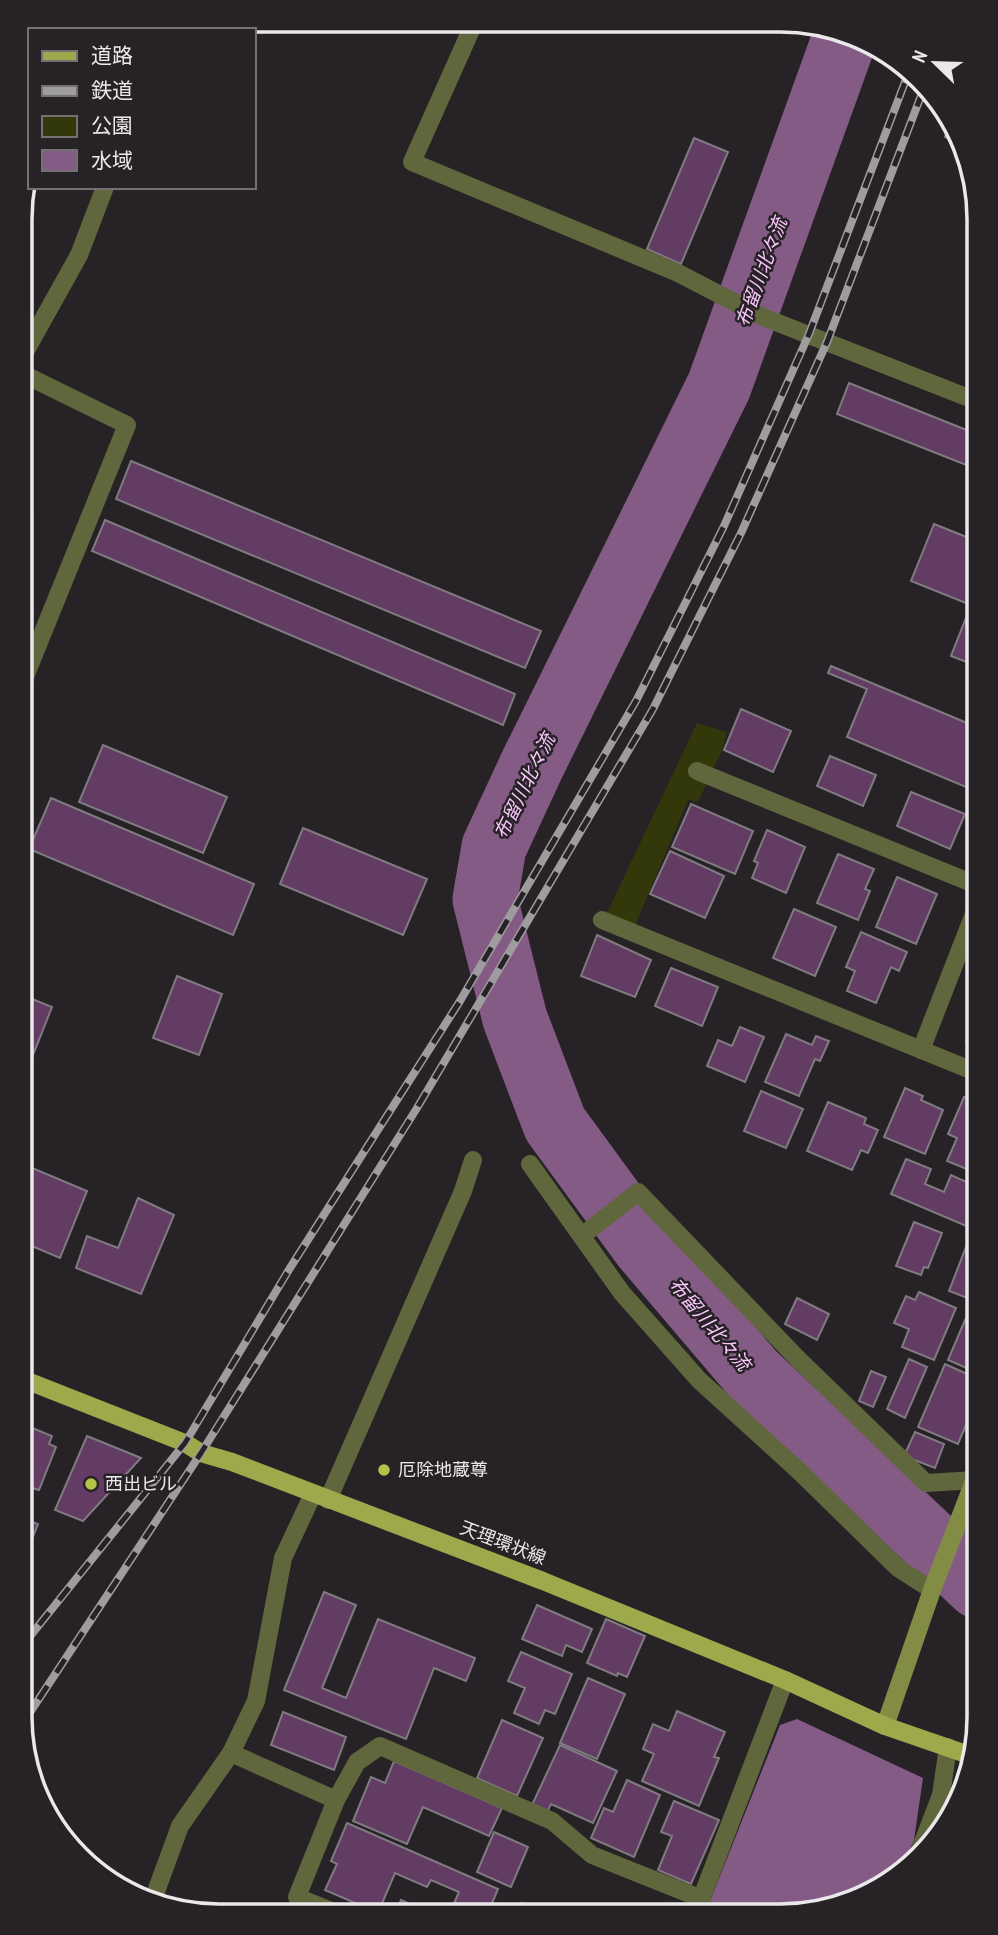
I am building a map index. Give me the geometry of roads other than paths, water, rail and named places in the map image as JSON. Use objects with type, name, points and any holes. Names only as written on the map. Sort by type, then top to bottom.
[{"type":"main road","name":"天理環状線","points":[[32,1383],[185,1443],[201,1453],[232,1462],[543,1581],[785,1680],[885,1726],[963,1753]]},
{"type":"street","points":[[470,32],[412,162],[678,273],[763,317],[967,397]]},
{"type":"street","points":[[32,339],[79,255],[104,189]]},
{"type":"street","points":[[32,378],[127,425],[32,659]]},
{"type":"street","points":[[698,771],[967,881]]},
{"type":"street","points":[[602,920],[966,1068]]},
{"type":"street","points":[[922,1050],[967,934]]},
{"type":"street","points":[[156,1892],[180,1826],[230,1753],[256,1701],[284,1558],[321,1497],[463,1191],[473,1160]]},
{"type":"street","points":[[530,1164],[622,1293],[699,1380],[799,1471],[898,1568],[932,1590]]},
{"type":"street","points":[[583,1235],[638,1192],[797,1358],[926,1483],[966,1477]]},
{"type":"street","points":[[885,1726],[932,1590],[966,1517]]},
{"type":"street","points":[[700,1904],[785,1680]]},
{"type":"street","points":[[314,1904],[297,1897],[336,1800],[357,1762],[380,1746],[552,1821],[592,1855],[693,1904]]},
{"type":"street","points":[[927,1831],[941,1795],[948,1747]]},
{"type":"street","points":[[230,1753],[336,1800]]},
{"type":"water","points":[[797,1719],[923,1778],[914,1840],[910,1851],[883,1872],[840,1894],[780,1904],[709,1904],[780,1725]]},
{"type":"waterway","name":"布留川北々流","points":[[843,42],[719,386],[494,847],[485,899],[515,1019],[555,1124],[645,1247],[753,1374],[966,1575]]},
{"type":"railway","points":[[32,1634],[185,1443],[290,1268],[460,1001],[636,701],[724,526],[809,334],[900,95]]},
{"type":"railway","points":[[32,1709],[201,1453],[417,1108],[653,709],[741,533],[827,342],[920,98]]},
{"type":"place","name":"厄除地蔵尊","points":[[384,1470]]},
{"type":"place","name":"西出ビル","points":[[91,1484]]}]
